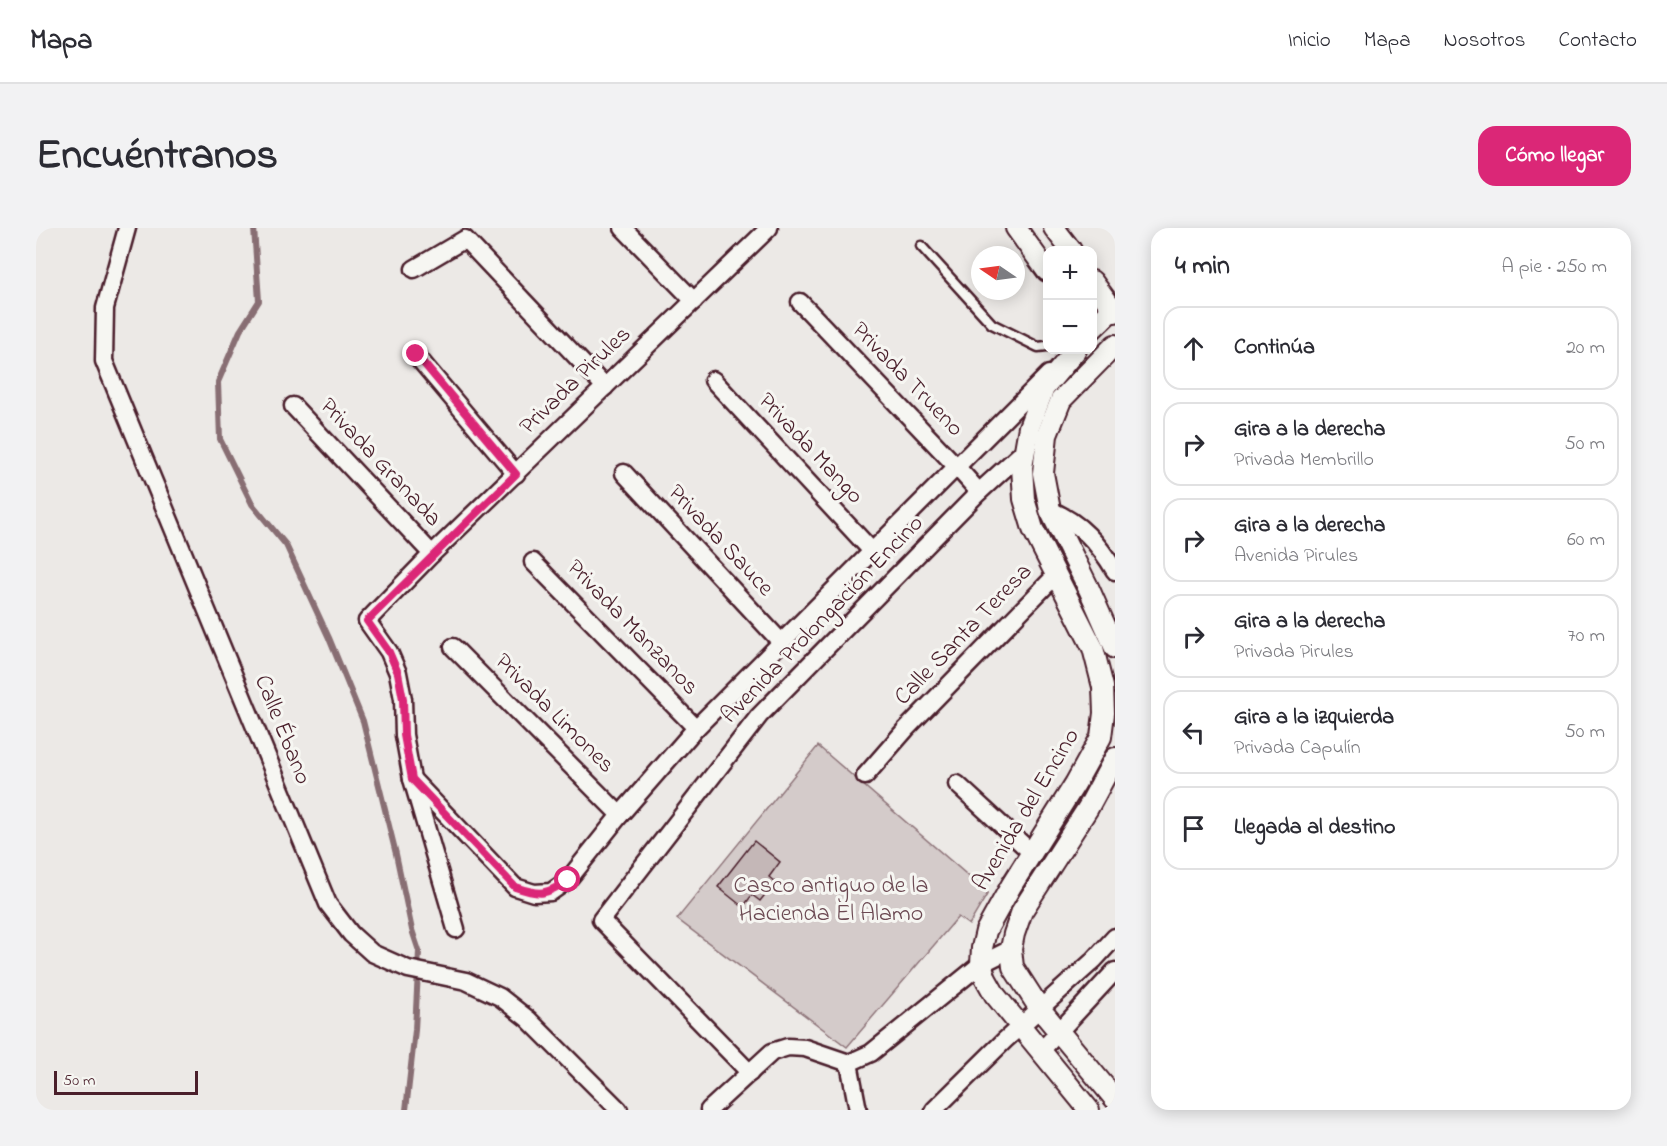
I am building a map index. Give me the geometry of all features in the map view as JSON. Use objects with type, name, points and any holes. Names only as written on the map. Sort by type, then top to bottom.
[{"type":"street","name":"Calle Ébano","points":[[127,228],[105,308],[104,361],[327,904],[351,934],[372,953],[408,969],[466,981],[500,998],[528,1019],[619,1110]]},
{"type":"street","points":[[623,228],[694,301]]},
{"type":"street","name":"Privada Pirules","points":[[412,779],[404,735],[403,699],[398,673],[389,652],[367,621],[432,554],[769,228]]},
{"type":"street","points":[[1016,228],[1043,265]]},
{"type":"street","points":[[1054,228],[1068,246]]},
{"type":"street","points":[[414,269],[465,239],[605,387]]},
{"type":"street","points":[[1097,287],[1114,309],[1097,326]]},
{"type":"street","name":"Privada Trueno","points":[[800,302],[979,492]]},
{"type":"street","points":[[1097,336],[1111,349],[1061,400],[1047,435],[1043,473],[1050,510],[1115,648]]},
{"type":"street","points":[[416,354],[516,474]]},
{"type":"street","points":[[412,779],[515,887],[534,893],[551,892],[568,880],[620,815],[696,728],[1070,354]]},
{"type":"street","name":"Avenida del Encino","points":[[1011,949],[1022,911],[1088,808],[1108,746],[1103,687],[1093,648],[1033,529],[1024,500],[1023,468],[1029,427],[1044,388],[1071,354]]},
{"type":"street","name":"Privada Mango","points":[[713,380],[872,550]]},
{"type":"street","name":"Privada Granada","points":[[292,406],[432,554]]},
{"type":"street","name":"Avenida Prolongación Encino","points":[[750,1073],[601,920],[759,716],[979,492],[1025,450]]},
{"type":"street","name":"Privada Sauce","points":[[624,473],[781,642]]},
{"type":"street","points":[[1050,510],[1081,527],[1115,571]]},
{"type":"street","name":"Privada Manzanos","points":[[533,562],[696,728]]},
{"type":"street","name":"Calle Santa Teresa","points":[[865,776],[906,729],[1056,575]]},
{"type":"street","name":"Privada Limones","points":[[453,647],[620,815]]},
{"type":"street","name":"Avenida del Encino","points":[[981,964],[986,931],[1011,886],[1094,753],[1108,746]]},
{"type":"street","points":[[412,779],[456,929]]},
{"type":"street","points":[[957,783],[1033,854]]},
{"type":"street","points":[[934,1110],[1094,960],[1115,937]]},
{"type":"street","points":[[709,1110],[772,1052],[788,1047],[805,1048],[849,1063],[871,1053],[981,964],[1011,949],[1013,966],[1040,1009],[1115,1100]]},
{"type":"street","points":[[981,964],[995,995],[1089,1110]]},
{"type":"street","points":[[1040,1052],[1115,971]]},
{"type":"street","points":[[849,1063],[858,1110]]},
{"type":"lane","points":[[921,246],[992,324],[1038,347],[1043,346]]},
{"type":"green space","name":"Casco antiguo de la Hacienda El Alamo","points":[[818,746],[988,893],[969,925],[958,917],[847,1047],[677,919]]},
{"type":"building","points":[[754,841],[780,862],[769,877],[775,882],[760,901],[752,895],[743,907],[718,887]]},
{"type":"waterway","points":[[254,228],[259,301],[240,331],[218,382],[220,439],[252,504],[286,545],[329,638],[363,721],[412,930],[419,951],[415,1030],[406,1110]]},
{"type":"route","points":[[416,354],[516,474],[432,554],[367,621],[389,652],[398,673],[403,699],[404,735],[412,779],[515,887],[534,893],[551,892],[568,880]]}]
